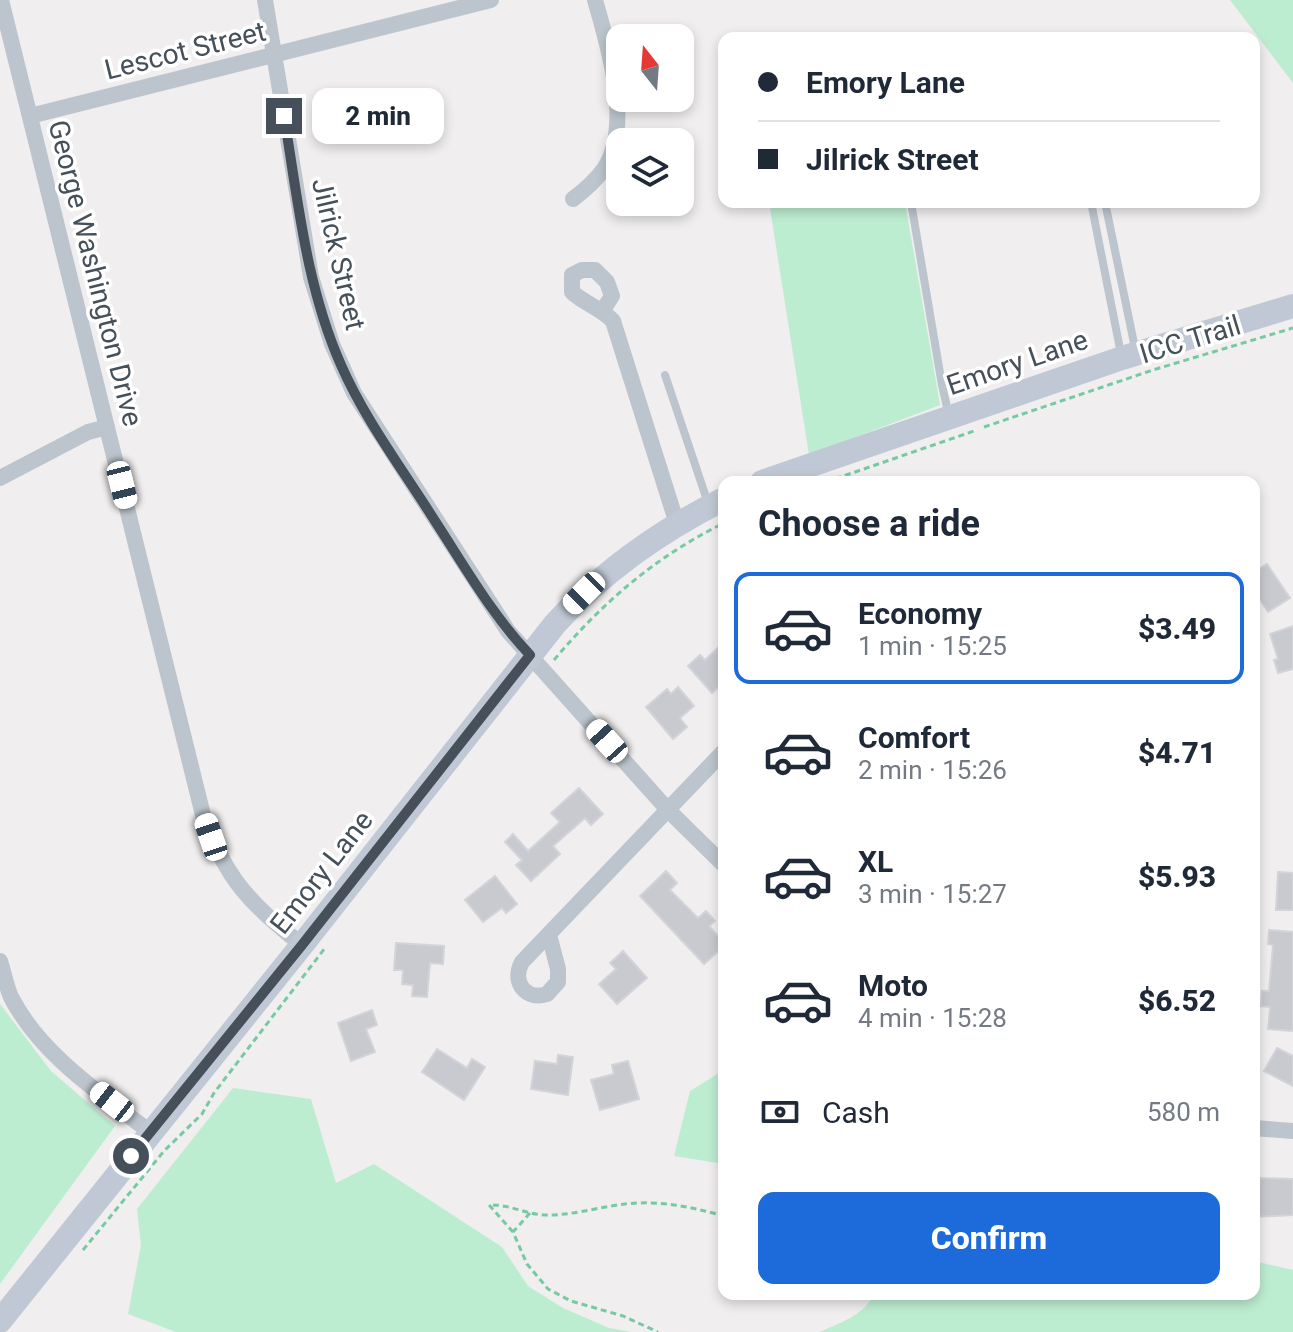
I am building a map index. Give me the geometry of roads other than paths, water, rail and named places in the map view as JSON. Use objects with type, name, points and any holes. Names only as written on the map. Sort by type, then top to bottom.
[{"type":"street","name":"George Washington Drive","points":[[1,0],[211,837],[236,885],[263,913],[302,945]]},
{"type":"street","name":"Jilrick Street","points":[[265,0],[311,277],[340,364],[361,406],[496,614],[540,659],[668,810],[718,859]]},
{"type":"street","name":"Lescot Street","points":[[30,116],[491,0]]},
{"type":"street","points":[[573,199],[590,186],[606,166],[618,110],[612,62],[595,0]]},
{"type":"street","name":"Emory Lane","points":[[779,476],[1129,356],[1293,306]]},
{"type":"street","points":[[603,310],[613,321],[677,524]]},
{"type":"street","points":[[0,478],[88,432],[107,427]]},
{"type":"street","name":"Emory Lane","points":[[2,1318],[302,945],[540,659],[584,593],[637,550],[677,524],[718,510]]},
{"type":"street","points":[[549,935],[718,757]]},
{"type":"street","points":[[0,961],[11,997],[45,1045],[74,1073],[150,1132]]},
{"type":"street","points":[[1260,1128],[1293,1131]]},
{"type":"lane","points":[[912,208],[950,416]]},
{"type":"lane","points":[[1092,208],[1129,356]]},
{"type":"lane","points":[[1106,208],[1129,356]]},
{"type":"lane","points":[[665,375],[718,508]]}]
